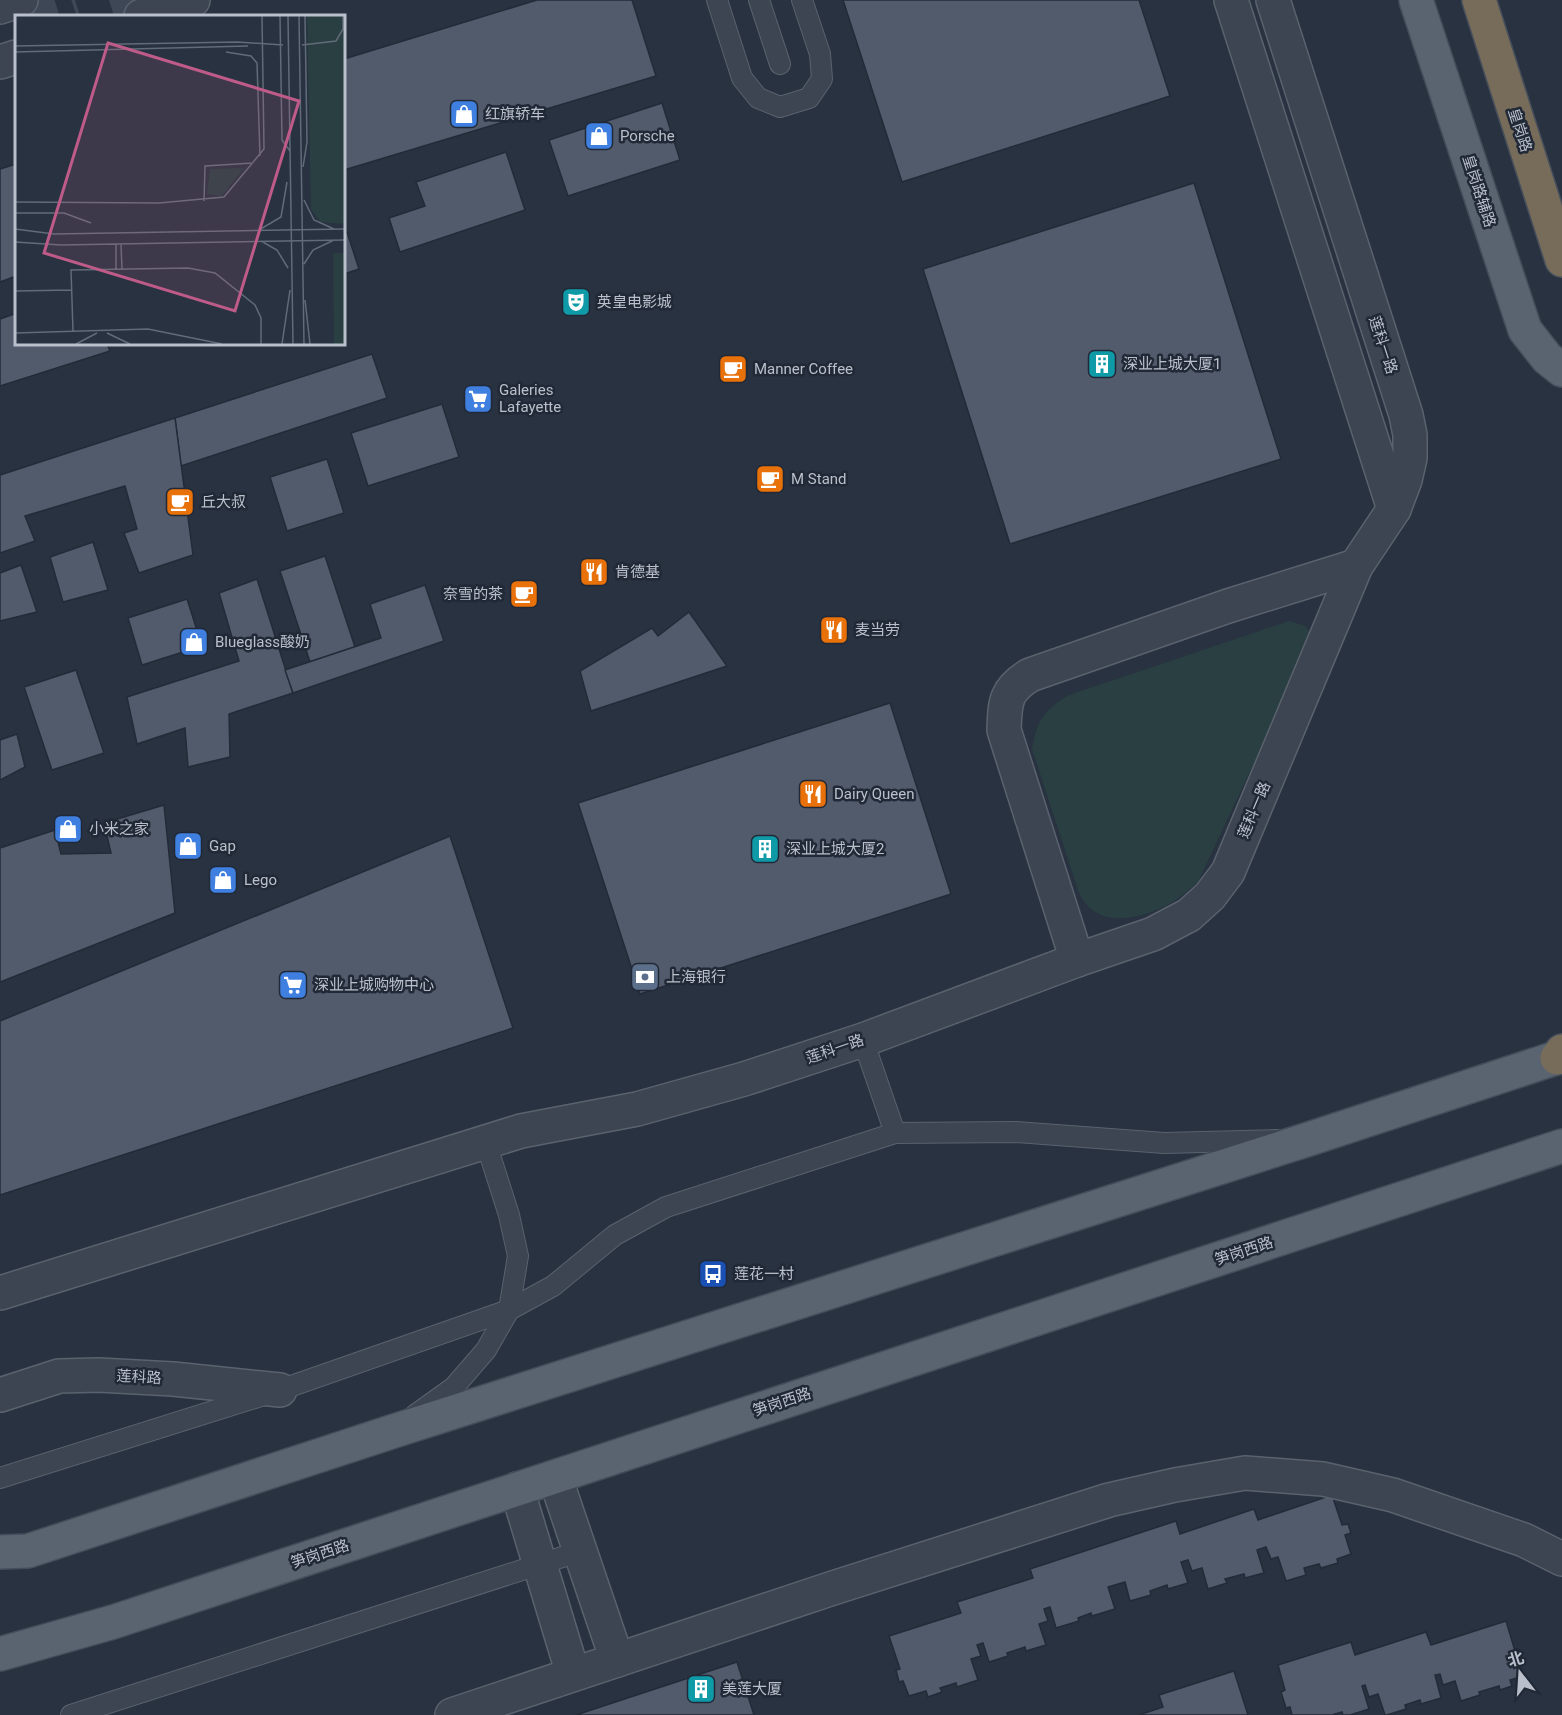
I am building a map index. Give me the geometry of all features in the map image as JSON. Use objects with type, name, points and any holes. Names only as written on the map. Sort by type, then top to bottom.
[{"type":"highway","name":"皇岗路","points":[[1479,0],[1562,260]]},
{"type":"main road","name":"皇岗路辅路","points":[[1416,0],[1525,330],[1547,358],[1562,370]]},
{"type":"main road","points":[[0,1552],[28,1551],[394,1431],[1309,1139],[1560,1055]]},
{"type":"main road","name":"笋岗西路","points":[[0,1654],[113,1622],[1562,1146]]},
{"type":"main road","points":[[0,1665],[113,1622]]},
{"type":"street","points":[[0,7],[21,0]]},
{"type":"street","points":[[144,15],[193,0]]},
{"type":"street","name":"莲科一路","points":[[0,1293],[521,1131],[638,1109],[744,1079],[863,1040],[1153,934],[1189,915],[1219,886],[1228,872],[1356,566],[1394,509],[1405,480],[1410,458],[1410,435],[1406,415],[1273,0]]},
{"type":"street","points":[[1234,8],[1394,509]]},
{"type":"street","points":[[0,62],[15,57]]},
{"type":"street","points":[[1077,960],[1004,730],[1008,695],[1017,683],[1030,675],[1228,606],[1356,566]]},
{"type":"street","name":"莲科路","points":[[0,1395],[59,1376],[99,1375],[173,1379],[280,1390]]},
{"type":"street","points":[[452,1715],[833,1588],[1109,1500],[1245,1473],[1323,1479],[1394,1495],[1524,1540],[1562,1559]]},
{"type":"street","points":[[555,1477],[616,1660]]},
{"type":"street","points":[[517,1489],[573,1674]]},
{"type":"lane","points":[[717,0],[742,78],[758,98],[780,107],[808,98],[822,79],[820,54],[802,0]]},
{"type":"lane","points":[[759,0],[780,64]]},
{"type":"lane","points":[[863,1040],[895,1133]]},
{"type":"lane","points":[[0,1478],[280,1390],[508,1310],[553,1286],[615,1235],[666,1207],[895,1133],[1016,1132],[1164,1143],[1309,1139]]},
{"type":"lane","points":[[394,1431],[454,1387],[486,1350],[508,1310],[518,1256],[509,1215],[486,1143]]},
{"type":"lane","points":[[71,1715],[581,1551]]},
{"type":"green space","points":[[1289,621],[1305,626],[1310,632],[1309,646],[1198,882],[1171,903],[1147,914],[1121,918],[1097,913],[1087,905],[1079,893],[1032,749],[1039,723],[1053,706],[1069,695]]},
{"type":"building","points":[[537,0],[632,0],[656,76],[345,170],[345,59]]},
{"type":"building","points":[[843,0],[1139,0],[1170,96],[902,182]]},
{"type":"building","points":[[662,103],[680,160],[568,196],[549,140]]},
{"type":"building","points":[[506,152],[525,210],[400,252],[389,218],[425,206],[416,182]]},
{"type":"building","points":[[15,164],[15,276],[0,282],[0,169]]},
{"type":"building","name":"深业上城大厦1","points":[[1194,183],[1281,459],[1010,544],[923,269]]},
{"type":"building","points":[[347,232],[359,269],[345,274],[345,233]]},
{"type":"building","points":[[14,314],[15,345],[107,345],[110,351],[0,386],[0,319]]},
{"type":"building","points":[[372,354],[387,398],[181,466],[175,418]]},
{"type":"building","points":[[442,404],[459,457],[368,486],[351,433]]},
{"type":"building","points":[[175,418],[193,555],[139,573],[124,533],[137,529],[125,486],[25,516],[35,541],[0,553],[0,475]]},
{"type":"building","points":[[327,459],[344,513],[287,531],[270,477]]},
{"type":"building","points":[[93,542],[108,590],[63,602],[50,557]]},
{"type":"building","points":[[325,556],[355,647],[310,662],[280,571]]},
{"type":"building","points":[[21,565],[37,612],[0,621],[0,573]]},
{"type":"building","points":[[257,579],[293,693],[229,714],[230,757],[188,767],[185,728],[137,744],[127,697],[239,661],[219,593]]},
{"type":"building","points":[[425,585],[444,641],[293,693],[285,670],[381,638],[370,604]]},
{"type":"building","points":[[187,599],[202,646],[142,665],[128,618]]},
{"type":"building","points":[[689,612],[727,666],[591,711],[580,671],[652,628],[658,636]]},
{"type":"building","points":[[76,670],[104,753],[52,770],[24,687]]},
{"type":"building","name":"深业上城大厦2","points":[[890,703],[951,894],[640,994],[578,803]]},
{"type":"building","points":[[17,734],[25,767],[0,780],[0,740]]},
{"type":"building","points":[[164,805],[175,913],[0,982],[0,848],[55,830],[61,854],[111,853],[104,823]]},
{"type":"building","name":"深业上城购物中心","points":[[450,836],[513,1028],[0,1195],[0,1021]]},
{"type":"building","points":[[1332,1495],[1342,1525],[1348,1524],[1351,1533],[1345,1535],[1351,1554],[1337,1559],[1338,1563],[1321,1568],[1319,1564],[1304,1568],[1306,1575],[1286,1581],[1278,1557],[1271,1559],[1266,1547],[1257,1550],[1264,1573],[1245,1578],[1244,1574],[1225,1579],[1227,1583],[1208,1589],[1202,1568],[1192,1571],[1188,1560],[1181,1562],[1188,1583],[1168,1589],[1167,1585],[1150,1591],[1151,1595],[1130,1601],[1125,1582],[1108,1587],[1115,1609],[1092,1616],[1091,1613],[1078,1618],[1079,1621],[1056,1628],[1050,1607],[1044,1609],[1048,1621],[1039,1624],[1046,1645],[1026,1651],[1025,1647],[989,1662],[983,1643],[977,1645],[981,1656],[971,1659],[978,1680],[957,1687],[956,1683],[940,1688],[942,1692],[928,1697],[926,1691],[909,1696],[903,1681],[899,1682],[896,1670],[900,1669],[889,1636],[961,1613],[957,1602],[1033,1578],[1030,1569],[1176,1521],[1180,1534],[1254,1509],[1258,1520]]},
{"type":"building","points":[[1506,1621],[1515,1651],[1519,1650],[1521,1655],[1517,1656],[1524,1676],[1510,1680],[1512,1686],[1500,1690],[1499,1686],[1461,1701],[1455,1681],[1443,1685],[1440,1674],[1435,1675],[1441,1698],[1421,1704],[1420,1700],[1405,1705],[1406,1709],[1387,1715],[1385,1715],[1378,1694],[1369,1697],[1365,1685],[1362,1686],[1369,1709],[1350,1715],[1343,1715],[1342,1712],[1332,1715],[1292,1715],[1290,1707],[1286,1708],[1281,1692],[1285,1690],[1278,1665],[1351,1642],[1355,1655],[1426,1632],[1431,1645]]},
{"type":"building","name":"美莲大厦","points":[[737,1662],[754,1715],[576,1715]]},
{"type":"building","points":[[1234,1671],[1248,1715],[1139,1715],[1163,1707],[1159,1695]]},
{"type":"tunnel","points":[[28,15],[75,0]]},
{"type":"tunnel","points":[[117,15],[165,0]]},
{"type":"place","name":"红旗轿车","points":[[464,114]]},
{"type":"place","name":"Porsche","points":[[599,136]]},
{"type":"place","name":"英皇电影城","points":[[576,302]]},
{"type":"place","name":"深业上城大厦1","points":[[1102,364]]},
{"type":"place","name":"Manner Coffee","points":[[733,369]]},
{"type":"place","name":"Galeries Lafayette","points":[[478,399]]},
{"type":"place","name":"M Stand","points":[[770,479]]},
{"type":"place","name":"丘大叔","points":[[180,502]]},
{"type":"place","name":"肯德基","points":[[594,572]]},
{"type":"place","name":"奈雪的茶","points":[[524,594]]},
{"type":"place","name":"麦当劳","points":[[834,630]]},
{"type":"place","name":"Blueglass酸奶","points":[[194,642]]},
{"type":"place","name":"Dairy Queen","points":[[813,794]]},
{"type":"place","name":"小米之家","points":[[68,829]]},
{"type":"place","name":"Gap","points":[[188,846]]},
{"type":"place","name":"深业上城大厦2","points":[[765,849]]},
{"type":"place","name":"Lego","points":[[223,880]]},
{"type":"place","name":"上海银行","points":[[645,977]]},
{"type":"place","name":"深业上城购物中心","points":[[293,985]]},
{"type":"place","name":"莲花一村","points":[[713,1274]]},
{"type":"place","name":"美莲大厦","points":[[701,1689]]}]
